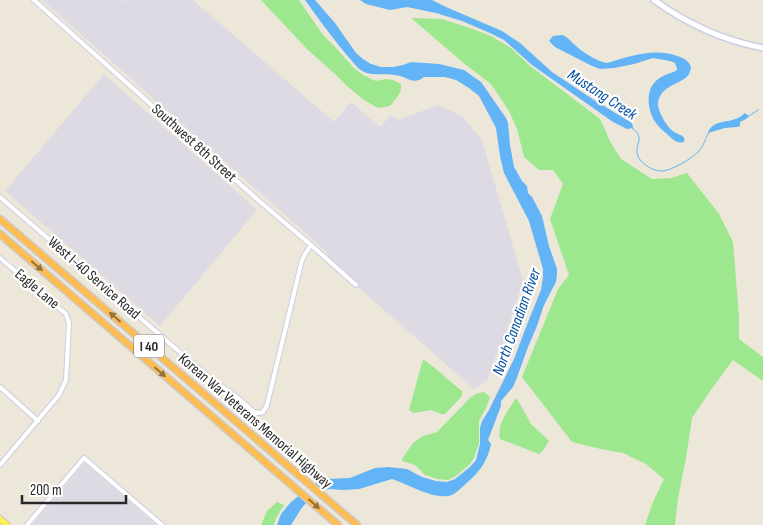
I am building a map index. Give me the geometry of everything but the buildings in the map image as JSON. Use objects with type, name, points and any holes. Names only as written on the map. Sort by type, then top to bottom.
[{"type":"highway","name":"Korean War Veterans Memorial Highway","points":[[0,219],[357,525]]},
{"type":"highway","name":"Korean War Veterans Memorial Highway","points":[[0,234],[338,525]]},
{"type":"main road","points":[[654,0],[699,28],[725,39],[763,48]]},
{"type":"main road","points":[[0,519],[7,525]]},
{"type":"street","name":"Southwest 8th Street","points":[[34,0],[356,285]]},
{"type":"street","name":"West I-40 Service Road","points":[[0,197],[211,379],[254,412],[258,413],[263,412],[267,405],[300,266],[311,245]]},
{"type":"street","name":"Eagle Lane","points":[[0,258],[66,314],[69,323],[66,380],[59,395],[38,421]]},
{"type":"street","points":[[0,387],[38,421],[0,465]]},
{"type":"street","points":[[27,525],[84,458],[162,525]]},
{"type":"shaded area","points":[[42,0],[123,0],[126,2],[127,0],[193,0],[334,122],[351,102],[380,127],[391,115],[398,120],[438,105],[462,116],[482,140],[523,281],[502,345],[494,360],[488,379],[474,389],[326,259],[329,254]]},
{"type":"shaded area","points":[[104,74],[257,210],[160,326],[5,191]]},
{"type":"shaded area","points":[[85,464],[87,465],[156,525],[32,525]]},
{"type":"green space","points":[[261,0],[299,0],[323,35],[354,68],[376,81],[386,79],[401,84],[401,91],[398,96],[390,106],[378,108],[364,100],[307,49]]},
{"type":"green space","points":[[411,18],[442,19],[491,36],[511,48],[529,65],[600,119],[621,159],[652,179],[671,178],[687,173],[719,214],[733,242],[739,339],[763,357],[763,381],[733,360],[692,418],[675,525],[645,525],[664,479],[646,464],[623,453],[572,442],[522,377],[558,289],[569,275],[550,219],[563,184],[553,170],[539,170],[524,157],[517,129],[509,111],[491,84]]},
{"type":"green space","points":[[423,359],[462,391],[462,396],[445,414],[431,410],[414,413],[409,410]]},
{"type":"green space","points":[[484,392],[490,397],[479,421],[479,443],[474,458],[456,476],[448,480],[437,479],[425,475],[415,465],[402,461],[413,443],[423,436],[437,432],[470,398]]},
{"type":"green space","points":[[516,398],[531,424],[549,441],[539,454],[500,439],[499,433],[502,422]]},
{"type":"green space","points":[[277,502],[284,505],[274,525],[261,525],[267,511]]},
{"type":"water","points":[[305,0],[315,0],[335,23],[356,53],[371,64],[381,67],[393,67],[411,62],[439,64],[464,70],[481,82],[508,123],[514,167],[527,186],[528,193],[542,216],[557,275],[556,282],[544,305],[513,387],[501,401],[501,406],[488,440],[491,444],[486,459],[478,472],[461,488],[452,495],[438,496],[392,479],[359,489],[320,491],[311,497],[291,525],[277,525],[281,514],[290,503],[307,489],[325,479],[350,478],[375,468],[388,467],[407,469],[422,477],[447,482],[455,479],[470,467],[476,460],[480,444],[482,421],[514,359],[541,290],[543,277],[543,269],[529,221],[504,173],[496,128],[479,96],[456,80],[445,77],[424,77],[413,81],[395,75],[364,72],[345,53]]},
{"type":"water","points":[[360,0],[432,0],[502,31],[520,43],[552,72],[632,123],[633,128],[627,129],[613,122],[532,65],[504,40],[490,33],[462,21],[436,13],[407,7],[390,10],[366,4]]},
{"type":"water","points":[[562,35],[586,54],[607,63],[634,55],[653,53],[671,54],[687,61],[691,67],[690,73],[681,81],[665,90],[658,102],[659,110],[666,123],[671,130],[683,137],[684,142],[675,141],[658,126],[651,113],[649,102],[652,86],[659,78],[676,71],[675,63],[653,58],[634,64],[600,69],[555,47],[549,41],[553,36]]},
{"type":"water","points":[[745,113],[749,116],[740,122],[740,126],[708,133],[716,124],[738,118]]},
{"type":"pier","points":[[313,482],[325,492],[316,496],[308,504],[297,494]]},
{"type":"waterway","name":"Mustang Creek","points":[[749,116],[758,110]]},
{"type":"waterway","name":"Mustang Creek","points":[[632,128],[639,135],[638,156],[648,167],[659,171],[667,170],[695,155],[702,147],[709,132]]},
{"type":"water label","name":"North Canadian River","points":[[517,322]]}]
